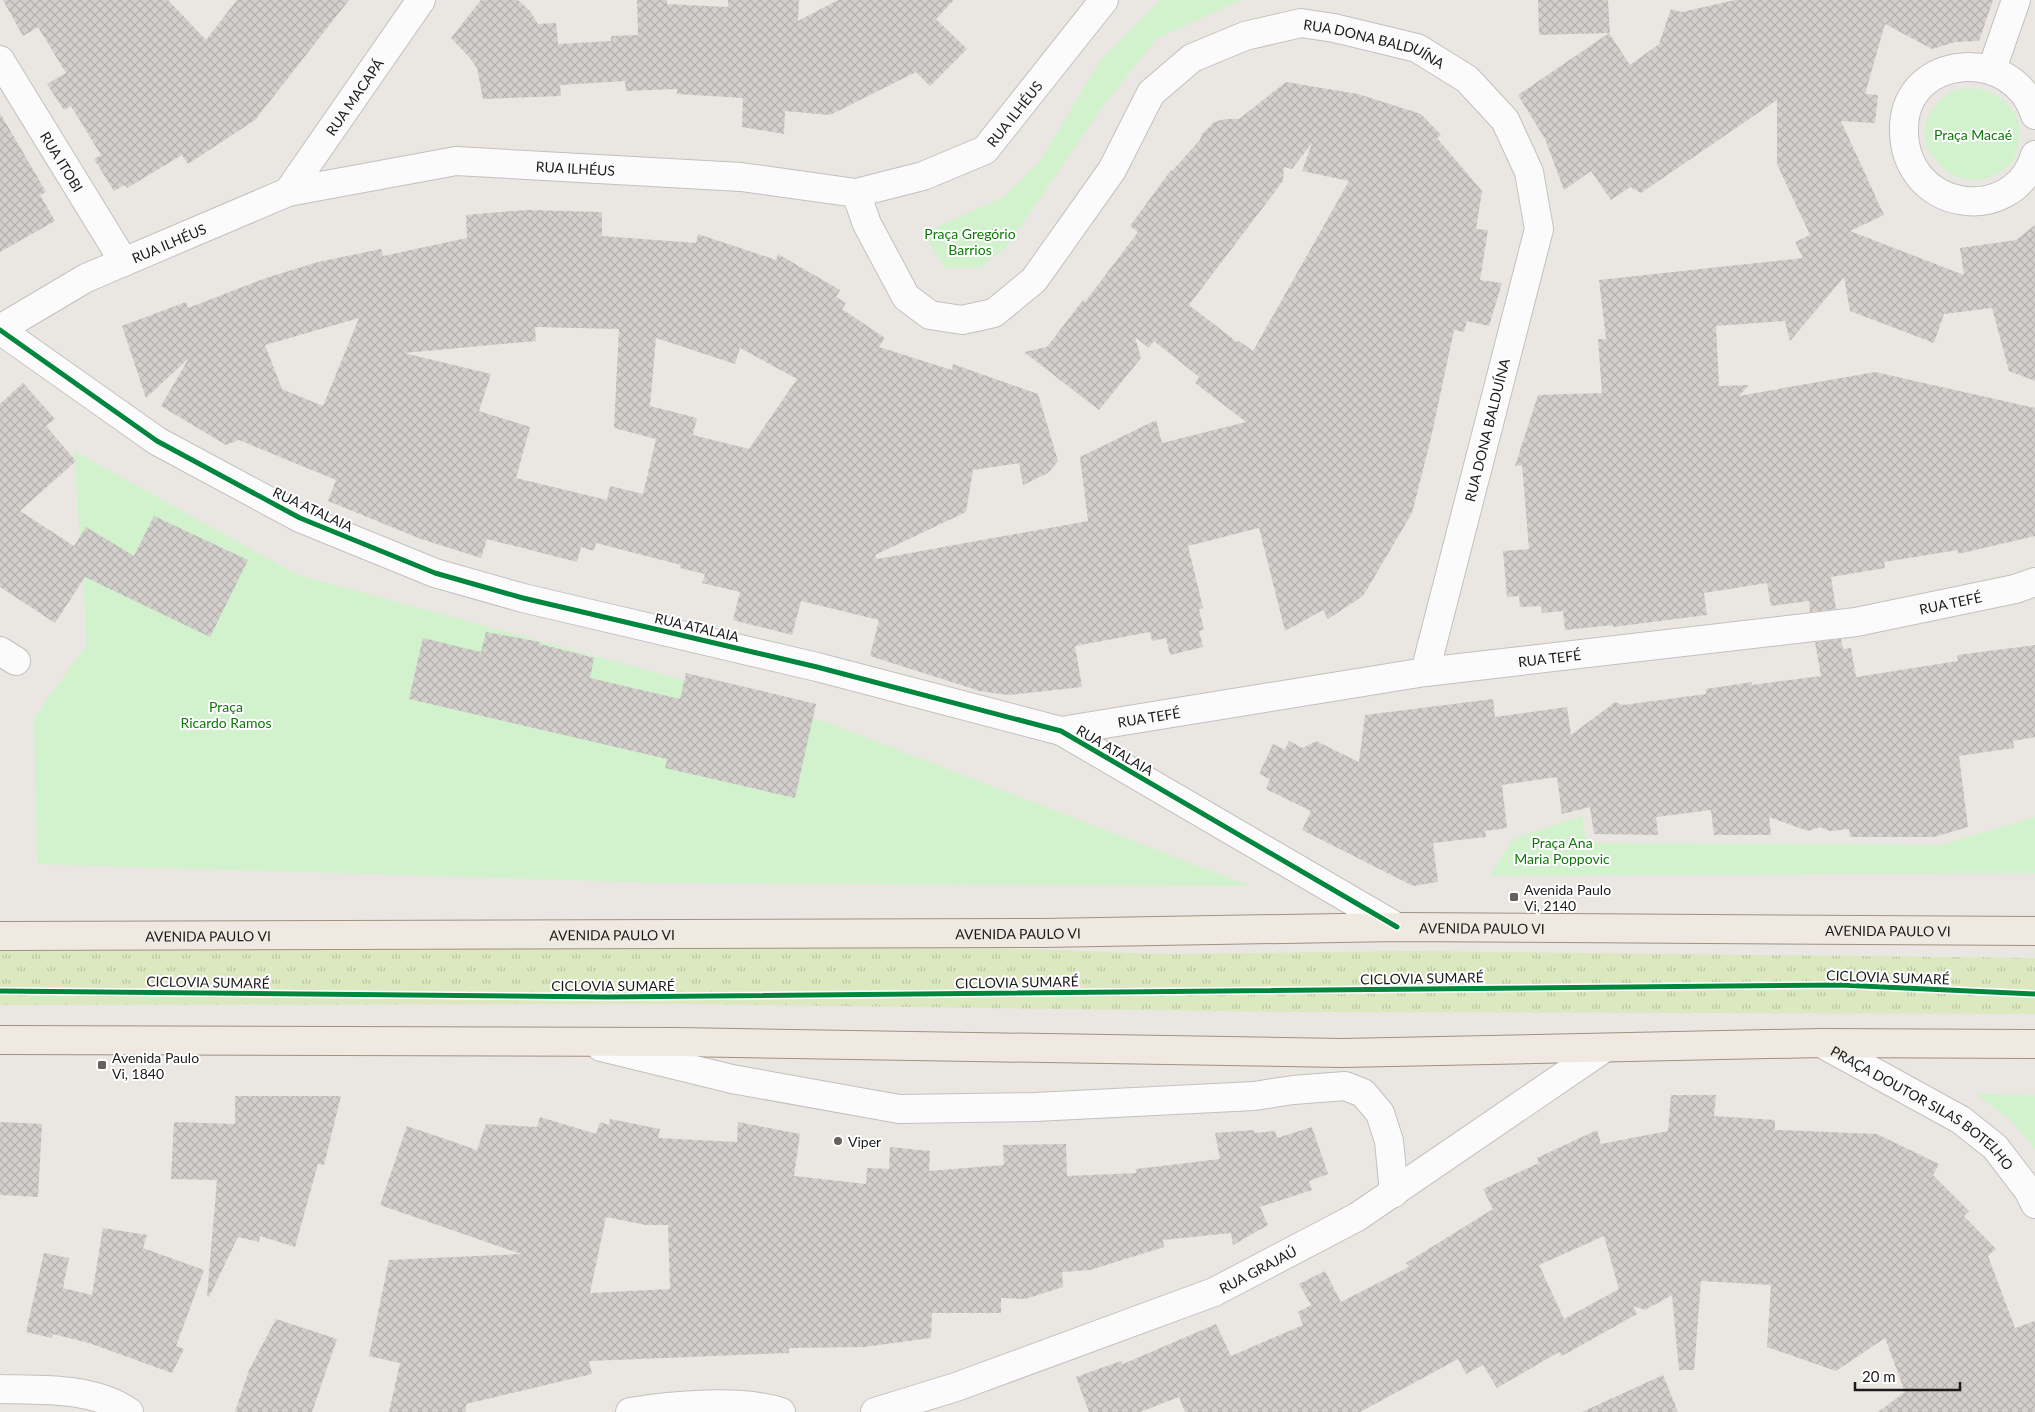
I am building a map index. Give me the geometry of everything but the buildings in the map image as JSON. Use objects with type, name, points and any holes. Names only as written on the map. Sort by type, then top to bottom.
[{"type":"main road","name":"AVENIDA PAULO VI","points":[[0,936],[1042,933],[1397,927],[2035,932]]},
{"type":"main road","points":[[0,1040],[576,1041],[1342,1053],[1821,1044],[2035,1044]]},
{"type":"street","name":"RUA MACAPÁ","points":[[288,192],[422,0]]},
{"type":"street","name":"RUA ILHÉUS","points":[[0,330],[86,278],[288,192],[456,161],[742,177],[856,193],[923,176],[985,150],[1104,0]]},
{"type":"street","points":[[1992,69],[2016,0]]},
{"type":"street","name":"RUA DONA BALDUÍNA","points":[[856,193],[867,224],[906,298],[930,315],[962,320],[994,313],[1034,280],[1112,170],[1151,93],[1192,58],[1245,36],[1301,23],[1334,28],[1417,48],[1467,79],[1505,120],[1529,172],[1539,229],[1425,672]]},
{"type":"street","name":"RUA ITOBI","points":[[0,60],[124,262]]},
{"type":"street","points":[[2035,115],[2023,90],[2011,78],[1992,69],[1972,66],[1942,72],[1926,81],[1915,93],[1907,110],[1904,126],[1910,163],[1920,179],[1932,190],[1948,197],[1964,200],[1982,200],[1997,197],[2019,182],[2028,171],[2035,155]]},
{"type":"street","name":"RUA ATALAIA","points":[[0,330],[157,441],[300,518],[434,572],[523,598],[817,667],[1061,731],[1397,927]]},
{"type":"street","name":"RUA TEFÉ","points":[[1061,731],[1425,672],[1856,622],[2015,589],[2035,582]]},
{"type":"street","points":[[576,1041],[732,1079],[899,1109],[1035,1107],[1254,1096],[1293,1090],[1345,1086],[1363,1093],[1380,1113],[1389,1141],[1394,1194]]},
{"type":"street","name":"PRAÇA DOUTOR SILAS BOTELHO","points":[[1821,1044],[1961,1120],[1995,1147],[2028,1190],[2035,1204]]},
{"type":"street","name":"RUA GRAJAÚ","points":[[875,1412],[956,1387],[1214,1292],[1357,1217],[1394,1194],[1603,1049]]},
{"type":"street","points":[[0,1389],[50,1390],[88,1395],[119,1405],[129,1412]]},
{"type":"street","points":[[630,1412],[651,1408],[721,1404],[781,1412]]},
{"type":"green space","name":"Praça Gregório Barrios","points":[[1160,0],[1241,0],[1156,39],[1106,102],[1006,247],[980,268],[945,268],[923,233],[1004,197],[1040,161],[1099,62]]},
{"type":"green space","name":"Praça Macaé","points":[[1976,88],[1996,96],[2011,109],[2019,126],[2020,137],[2014,159],[2008,166],[1990,178],[1969,180],[1959,177],[1941,166],[1928,148],[1925,140],[1925,131],[1926,122],[1930,114],[1941,99],[1957,90]]},
{"type":"green space","name":"Praça Ricardo Ramos","points":[[74,451],[298,575],[683,680],[826,722],[1250,886],[664,883],[37,864],[34,718],[87,644]]},
{"type":"green space","name":"Praça Ana Maria Poppovic","points":[[1582,816],[1587,843],[1941,845],[2035,817],[2035,873],[1490,876],[1513,839]]},
{"type":"green space","points":[[907,945],[1161,954],[1411,951],[2035,958],[2035,1014],[1295,1012],[679,1004],[0,1005],[0,951]]},
{"type":"green space","points":[[1976,1094],[2035,1095],[2035,1149],[2012,1121]]},
{"type":"cycle path","points":[[0,330],[157,441],[300,518],[435,573],[523,598],[817,667],[1061,731],[1397,927]]},
{"type":"cycle path","name":"CICLOVIA SUMARÉ","points":[[0,991],[607,997],[1840,985],[2035,994]]},
{"type":"place","name":"Avenida Paulo Vi, 2140","points":[[1514,897]]},
{"type":"place","name":"Avenida Paulo Vi, 1840","points":[[102,1065]]},
{"type":"place","name":"Viper","points":[[838,1141]]}]
